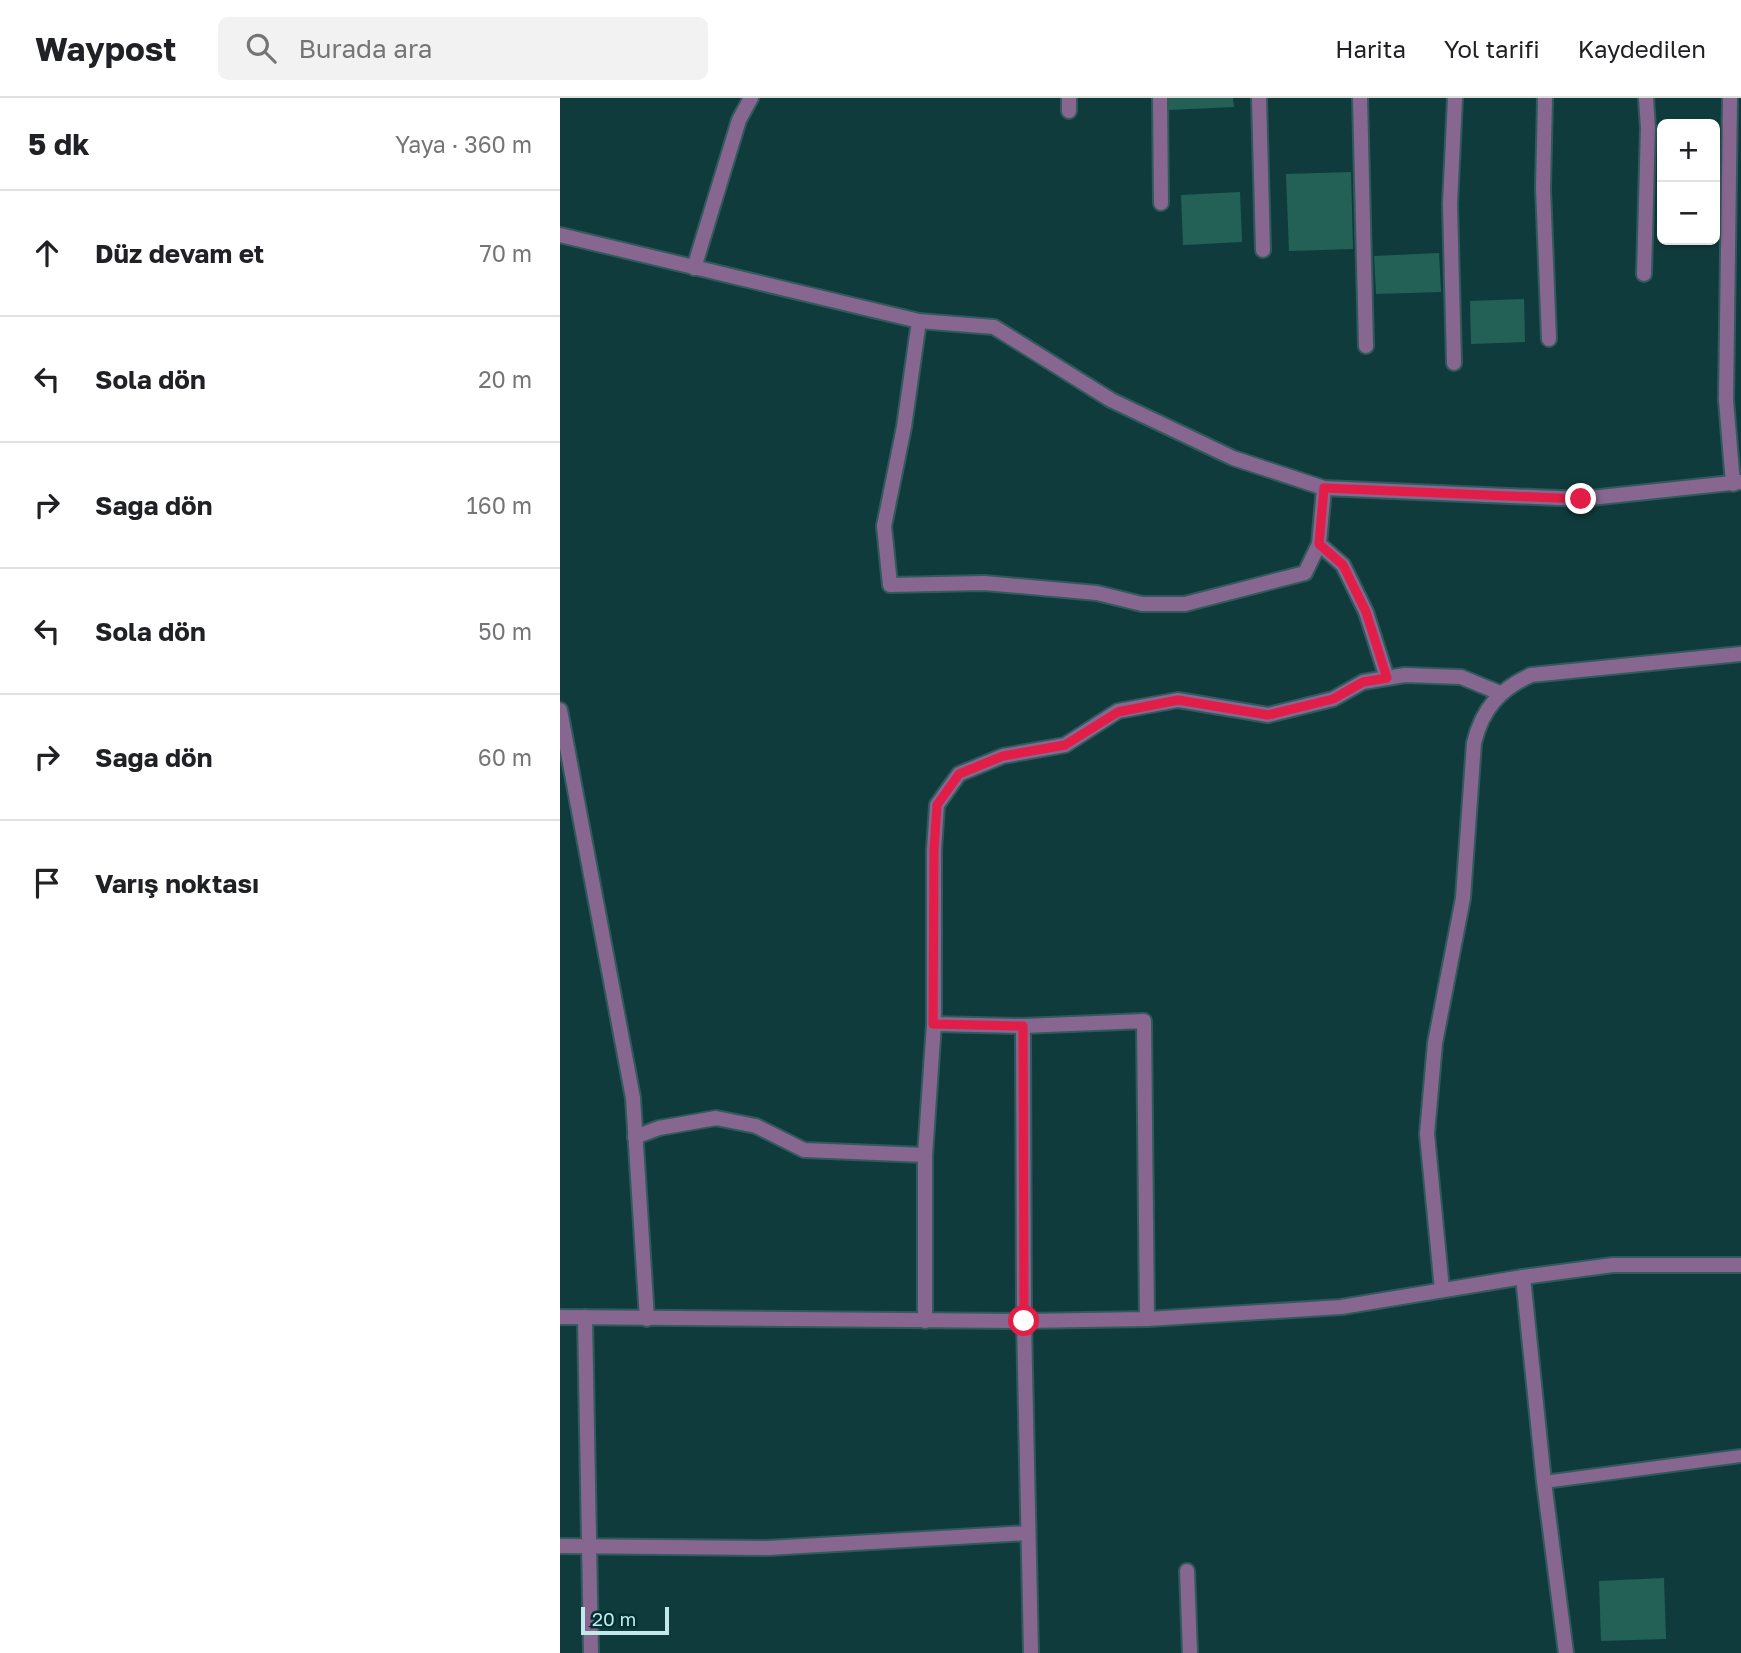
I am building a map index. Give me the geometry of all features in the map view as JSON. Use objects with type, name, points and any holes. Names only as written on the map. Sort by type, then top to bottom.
[{"type":"street","points":[[694,268],[739,120],[751,98]]},
{"type":"street","points":[[1160,98],[1161,203]]},
{"type":"street","points":[[1259,98],[1263,250]]},
{"type":"street","points":[[1360,98],[1366,346]]},
{"type":"street","points":[[1454,363],[1450,204],[1455,98]]},
{"type":"street","points":[[1545,98],[1544,188],[1549,339]]},
{"type":"street","points":[[1644,274],[1648,128],[1646,98]]},
{"type":"street","points":[[560,234],[919,321],[994,327],[1111,400],[1233,458],[1324,488],[1581,499],[1737,483],[1726,400],[1730,98]]},
{"type":"street","points":[[919,321],[904,426],[884,526],[890,585],[984,583],[1097,593],[1142,604],[1185,604],[1305,573],[1319,544],[1324,488]]},
{"type":"street","points":[[1319,544],[1343,565],[1366,612],[1387,678]]},
{"type":"street","points":[[1442,1290],[1427,1135],[1430,1088],[1437,1031],[1455,950],[1463,898],[1474,743],[1479,725],[1500,693],[1531,675],[1741,654]]},
{"type":"street","points":[[925,1321],[925,1155],[933,1024],[934,850],[937,805],[959,774],[1003,756],[1065,745],[1118,712],[1178,700],[1268,715],[1333,699],[1363,682],[1405,675],[1461,677],[1500,693]]},
{"type":"street","points":[[560,710],[633,1098],[647,1319]]},
{"type":"street","points":[[933,1024],[1023,1026],[1144,1021],[1147,1319]]},
{"type":"street","points":[[1023,1026],[1024,1321],[1031,1653]]},
{"type":"street","points":[[635,1137],[659,1128],[716,1118],[755,1126],[804,1150],[925,1155]]},
{"type":"street","points":[[560,1317],[925,1321],[1147,1319],[1341,1307],[1522,1277],[1614,1265],[1741,1265]]},
{"type":"street","points":[[1522,1277],[1566,1653]]},
{"type":"street","points":[[585,1317],[591,1653]]},
{"type":"street","points":[[560,1546],[768,1548],[1028,1533]]},
{"type":"street","points":[[1187,1571],[1190,1653]]},
{"type":"lane","points":[[1544,1482],[1741,1456]]},
{"type":"building","points":[[1168,98],[1233,98],[1234,107],[1168,110]]},
{"type":"building","points":[[1351,172],[1353,249],[1289,251],[1286,174]]},
{"type":"building","points":[[1240,192],[1242,242],[1183,245],[1181,195]]},
{"type":"building","points":[[1439,253],[1441,292],[1376,294],[1374,256]]},
{"type":"building","points":[[1524,299],[1525,342],[1471,344],[1470,301]]},
{"type":"building","points":[[1664,1578],[1666,1639],[1601,1641],[1599,1581]]},
{"type":"route","points":[[1024,1321],[1023,1026],[933,1024],[934,850],[937,805],[959,774],[1003,756],[1065,745],[1118,712],[1178,700],[1268,715],[1333,699],[1363,682],[1387,678],[1366,612],[1343,565],[1319,544],[1324,488],[1581,499]]}]
